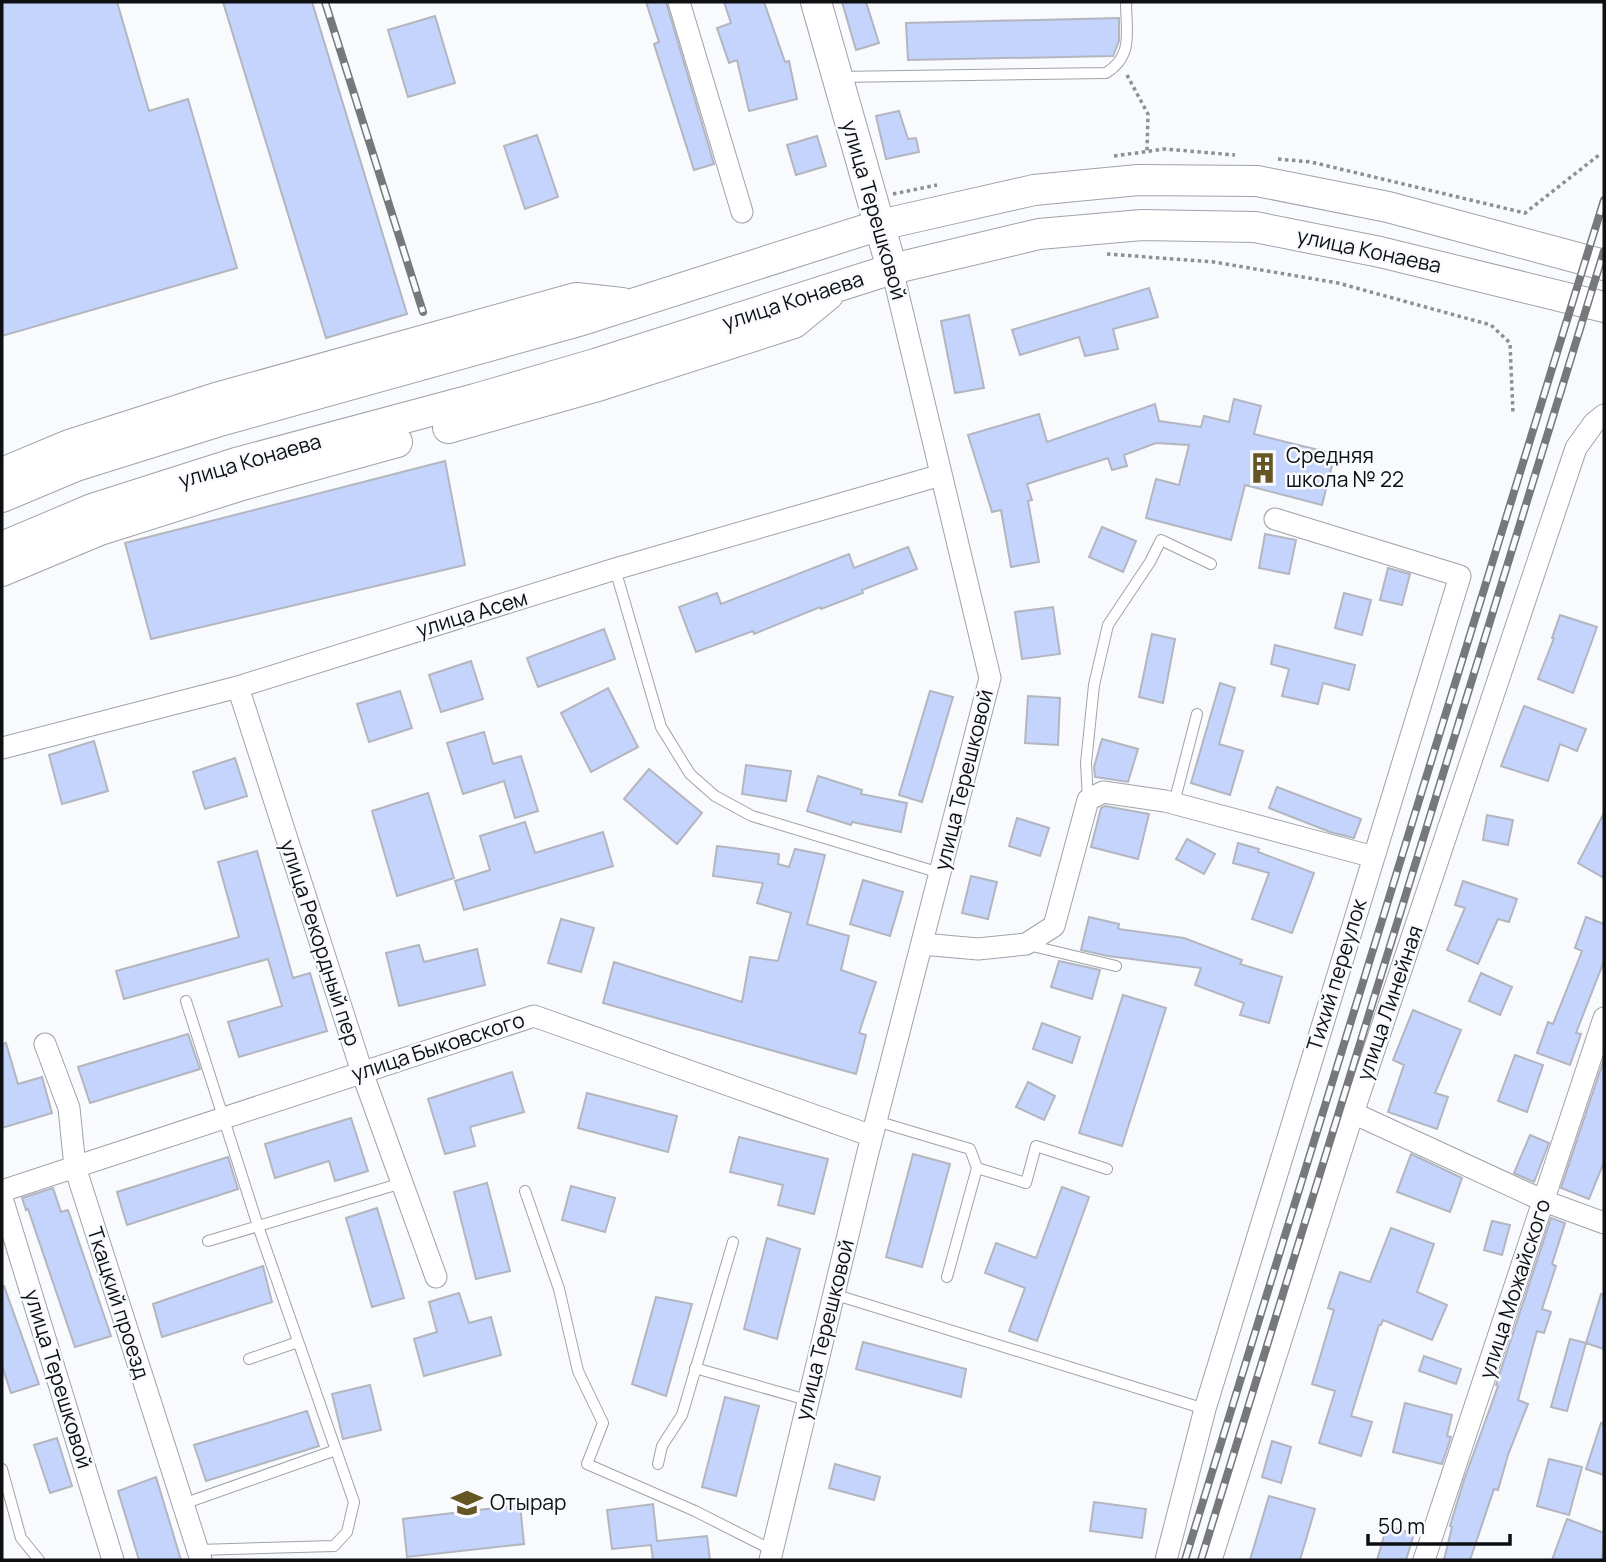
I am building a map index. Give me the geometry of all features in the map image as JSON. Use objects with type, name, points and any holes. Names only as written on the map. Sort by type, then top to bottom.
[{"type":"main road","name":"улица Терешковой","points":[[816,2],[835,77],[892,268]]},
{"type":"main road","name":"улица Конаева","points":[[2,497],[76,466],[223,420],[582,320],[880,225],[1034,190],[1138,180],[1257,181],[1388,207],[1604,265]]},
{"type":"main road","name":"улица Конаева","points":[[2,547],[92,509],[236,463],[489,395],[892,268],[1039,234],[1142,225],[1255,227],[1380,252],[1604,307]]},
{"type":"main road","points":[[2,571],[100,530],[229,489],[601,385],[794,323],[841,285]]},
{"type":"main road","points":[[2,473],[69,445],[216,398],[576,298],[633,304]]},
{"type":"street","points":[[679,2],[742,212]]},
{"type":"street","name":"улица Терешковой","points":[[771,1555],[874,1128],[990,678],[892,268]]},
{"type":"street","name":"улица Линейная","points":[[1211,1560],[1353,1113],[1576,448],[1594,423],[1604,415]]},
{"type":"street","name":"улица Асем","points":[[2,748],[238,687],[615,569],[941,475]]},
{"type":"street","name":"Тихий переулок","points":[[1166,1560],[1205,1409],[1460,576],[1275,519]]},
{"type":"street","name":"улица Рекордный пер","points":[[238,687],[362,1072],[436,1277]]},
{"type":"street","points":[[922,944],[978,949],[1026,944],[1054,926],[1088,800],[1103,792],[1174,803],[1374,856]]},
{"type":"street","name":"улица Быковского","points":[[2,1191],[534,1016],[874,1128]]},
{"type":"street","name":"улица Можайского","points":[[1424,1560],[1604,1018]]},
{"type":"street","name":"Ткацкий проезд","points":[[45,1044],[69,1108],[75,1167],[199,1555]]},
{"type":"street","points":[[1353,1113],[1544,1201],[1604,1223]]},
{"type":"street","name":"улица Терешковой","points":[[2,1198],[113,1560]]},
{"type":"lane","points":[[835,77],[1106,73],[1119,65],[1126,52],[1126,2]]},
{"type":"lane","points":[[1088,800],[1086,763],[1094,685],[1108,625],[1150,562],[1161,540],[1211,564]]},
{"type":"lane","points":[[615,569],[660,727],[690,774],[715,796],[752,816],[940,873]]},
{"type":"lane","points":[[1174,803],[1197,713]]},
{"type":"lane","points":[[1026,944],[1116,965]]},
{"type":"lane","points":[[186,1001],[258,1226],[354,1502],[347,1532],[334,1546],[199,1555]]},
{"type":"lane","points":[[874,1128],[970,1149],[977,1168],[947,1277]]},
{"type":"lane","points":[[977,1168],[1026,1184],[1036,1146],[1107,1169]]},
{"type":"lane","points":[[208,1241],[402,1183]]},
{"type":"lane","points":[[525,1191],[559,1289],[578,1370],[603,1423],[587,1464],[695,1511],[771,1555]]},
{"type":"lane","points":[[658,1464],[662,1446],[682,1415],[733,1242]]},
{"type":"lane","points":[[833,1294],[1205,1409]]},
{"type":"lane","points":[[249,1359],[298,1342]]},
{"type":"lane","points":[[695,1368],[807,1400]]},
{"type":"lane","points":[[183,1504],[336,1450]]},
{"type":"lane","points":[[2,1469],[21,1538],[39,1560]]},
{"type":"path","points":[[1119,65],[1130,79],[1148,114],[1147,151]]},
{"type":"path","points":[[1102,253],[1214,262],[1338,283],[1491,325],[1510,343],[1513,414]]},
{"type":"building","points":[[2,2],[117,2],[149,111],[188,99],[237,268],[2,336]]},
{"type":"building","points":[[223,2],[312,2],[407,314],[326,338]]},
{"type":"building","points":[[646,2],[666,2],[714,164],[694,170],[654,44],[659,42]]},
{"type":"building","points":[[724,2],[764,2],[785,62],[789,61],[797,99],[749,111],[737,60],[729,63],[717,28],[731,23]]},
{"type":"building","points":[[842,2],[866,2],[879,43],[856,50]]},
{"type":"building","points":[[435,16],[455,83],[408,97],[388,30]]},
{"type":"building","points":[[1119,18],[1119,41],[1113,56],[908,60],[906,23]]},
{"type":"building","points":[[899,111],[908,139],[916,138],[919,152],[886,159],[876,116]]},
{"type":"building","points":[[537,135],[558,197],[525,209],[504,146]]},
{"type":"building","points":[[817,136],[826,166],[796,175],[787,145]]},
{"type":"building","points":[[1149,288],[1158,317],[1113,329],[1118,349],[1085,356],[1079,337],[1020,355],[1012,330]]},
{"type":"building","points":[[969,315],[984,388],[955,393],[941,321]]},
{"type":"building","name":"Средняя школа № 22","points":[[1234,399],[1261,406],[1254,434],[1335,454],[1322,505],[1245,485],[1231,540],[1146,518],[1156,479],[1179,485],[1189,445],[1156,443],[1124,455],[1127,466],[1112,470],[1108,458],[1027,484],[1032,500],[1028,501],[1039,562],[1011,567],[1001,510],[992,512],[968,435],[1039,414],[1047,442],[1155,404],[1159,421],[1201,427],[1204,416],[1229,422]]},
{"type":"building","points":[[445,461],[465,565],[151,639],[125,543]]},
{"type":"building","points":[[1102,527],[1136,541],[1123,572],[1089,557]]},
{"type":"building","points":[[1265,534],[1296,540],[1289,574],[1259,568]]},
{"type":"building","points":[[908,547],[917,569],[821,609],[820,607],[754,634],[753,631],[696,652],[679,607],[717,593],[721,604],[849,554],[854,568]]},
{"type":"building","points":[[1388,568],[1410,574],[1402,605],[1380,600]]},
{"type":"building","points":[[1344,593],[1371,600],[1362,635],[1335,628]]},
{"type":"building","points":[[1053,607],[1060,654],[1022,659],[1015,612]]},
{"type":"building","points":[[1560,615],[1597,627],[1573,693],[1538,679]]},
{"type":"building","points":[[604,629],[615,659],[538,687],[527,658]]},
{"type":"building","points":[[1152,634],[1175,639],[1163,703],[1139,697]]},
{"type":"building","points":[[1275,645],[1355,665],[1349,690],[1323,683],[1318,704],[1282,696],[1289,669],[1271,664]]},
{"type":"building","points":[[471,661],[483,699],[441,712],[429,675]]},
{"type":"building","points":[[1220,683],[1235,688],[1219,744],[1243,751],[1230,795],[1191,783]]},
{"type":"building","points":[[608,688],[638,747],[591,772],[561,713]]},
{"type":"building","points":[[400,691],[412,728],[369,742],[357,704]]},
{"type":"building","points":[[930,691],[953,697],[922,802],[899,795]]},
{"type":"building","points":[[1028,696],[1060,698],[1058,745],[1025,743]]},
{"type":"building","points":[[1524,706],[1586,729],[1577,751],[1560,744],[1548,781],[1501,766]]},
{"type":"building","points":[[484,732],[493,764],[521,756],[538,811],[515,818],[504,781],[463,794],[447,743]]},
{"type":"building","points":[[1102,739],[1138,749],[1128,782],[1095,777],[1094,767]]},
{"type":"building","points":[[94,741],[108,791],[62,804],[49,755]]},
{"type":"building","points":[[235,758],[247,796],[205,809],[193,772]]},
{"type":"building","points":[[746,765],[791,771],[786,801],[742,794]]},
{"type":"building","points":[[649,769],[702,813],[677,844],[624,799]]},
{"type":"building","points":[[818,776],[862,790],[861,794],[907,803],[901,832],[852,822],[851,825],[807,811]]},
{"type":"building","points":[[1277,787],[1361,819],[1354,838],[1330,832],[1269,808]]},
{"type":"building","points":[[428,793],[454,878],[397,896],[372,811]]},
{"type":"building","points":[[1105,806],[1149,814],[1138,859],[1091,847],[1101,808]]},
{"type":"building","points":[[1604,813],[1604,878],[1578,863]]},
{"type":"building","points":[[1487,815],[1513,820],[1508,845],[1483,840]]},
{"type":"building","points":[[1017,818],[1049,828],[1040,856],[1009,846]]},
{"type":"building","points":[[525,822],[535,853],[603,832],[613,866],[464,910],[455,881],[490,870],[480,836]]},
{"type":"building","points":[[1187,839],[1215,854],[1204,874],[1176,859]]},
{"type":"building","points":[[1238,843],[1259,849],[1258,852],[1314,873],[1292,933],[1252,919],[1269,873],[1233,863]]},
{"type":"building","points":[[717,846],[779,854],[778,864],[789,867],[795,849],[825,855],[807,924],[849,936],[841,970],[876,982],[859,1033],[866,1035],[856,1074],[603,1003],[614,962],[742,1002],[750,957],[778,961],[791,913],[757,903],[763,883],[713,876]]},
{"type":"building","points":[[257,851],[293,978],[310,973],[327,1031],[239,1057],[228,1022],[282,1006],[268,959],[124,999],[116,971],[239,937],[218,862]]},
{"type":"building","points":[[971,876],[997,882],[988,919],[962,913]]},
{"type":"building","points":[[863,880],[903,892],[890,936],[850,924]]},
{"type":"building","points":[[1463,881],[1517,899],[1509,922],[1498,919],[1478,964],[1447,950],[1465,908],[1455,905]]},
{"type":"building","points":[[1089,917],[1119,924],[1118,929],[1184,938],[1242,960],[1240,964],[1282,977],[1269,1023],[1240,1015],[1244,1003],[1195,985],[1201,968],[1081,950]]},
{"type":"building","points":[[1586,917],[1604,924],[1604,961],[1576,1033],[1581,1034],[1570,1065],[1537,1053],[1548,1022],[1553,1024],[1582,951],[1575,948]]},
{"type":"building","points":[[561,919],[594,928],[581,972],[548,963]]},
{"type":"building","points":[[419,945],[424,962],[477,949],[485,985],[399,1006],[386,953]]},
{"type":"building","points":[[1059,961],[1100,970],[1092,999],[1051,987]]},
{"type":"building","points":[[1481,973],[1512,987],[1500,1015],[1469,1001]]},
{"type":"building","points":[[1123,995],[1166,1008],[1122,1146],[1079,1133]]},
{"type":"building","points":[[1413,1010],[1461,1030],[1435,1093],[1448,1097],[1437,1129],[1388,1112],[1404,1065],[1393,1060]]},
{"type":"building","points":[[1042,1023],[1080,1037],[1072,1063],[1033,1049]]},
{"type":"building","points":[[188,1034],[200,1069],[90,1103],[78,1067]]},
{"type":"building","points":[[6,1043],[18,1084],[42,1077],[52,1113],[2,1128],[2,1044]]},
{"type":"building","points":[[1515,1055],[1543,1065],[1527,1112],[1498,1101]]},
{"type":"building","points":[[1604,1059],[1604,1162],[1589,1199],[1561,1188]]},
{"type":"building","points":[[512,1072],[524,1112],[470,1127],[475,1146],[445,1154],[428,1099]]},
{"type":"building","points":[[1028,1082],[1055,1096],[1044,1120],[1016,1107]]},
{"type":"building","points":[[587,1093],[677,1116],[668,1152],[578,1128]]},
{"type":"building","points":[[351,1118],[368,1171],[335,1181],[329,1161],[275,1178],[265,1144]]},
{"type":"building","points":[[1530,1135],[1549,1143],[1534,1182],[1514,1173]]},
{"type":"building","points":[[739,1137],[828,1159],[814,1214],[778,1205],[783,1185],[730,1172]]},
{"type":"building","points":[[913,1154],[950,1164],[922,1267],[886,1257]]},
{"type":"building","points":[[1411,1154],[1462,1178],[1450,1212],[1397,1192]]},
{"type":"building","points":[[228,1157],[238,1189],[127,1225],[117,1192]]},
{"type":"building","points":[[487,1183],[510,1271],[476,1279],[454,1192]]},
{"type":"building","points":[[571,1186],[615,1198],[605,1232],[562,1220]]},
{"type":"building","points":[[1062,1187],[1089,1197],[1037,1341],[1009,1331],[1025,1288],[985,1273],[996,1243],[1036,1258]]},
{"type":"building","points":[[53,1188],[61,1212],[68,1210],[111,1336],[75,1347],[22,1198]]},
{"type":"building","points":[[377,1208],[404,1298],[372,1307],[346,1218]]},
{"type":"building","points":[[1551,1218],[1565,1223],[1552,1264],[1556,1266],[1542,1309],[1551,1312],[1544,1333],[1537,1331],[1518,1400],[1528,1404],[1498,1490],[1494,1489],[1470,1560],[1444,1560],[1452,1527],[1450,1526],[1464,1480],[1498,1386],[1496,1385]]},
{"type":"building","points":[[1492,1221],[1510,1225],[1502,1255],[1484,1250]]},
{"type":"building","points":[[1391,1228],[1434,1244],[1417,1292],[1447,1305],[1432,1340],[1383,1320],[1379,1325],[1351,1416],[1372,1422],[1361,1456],[1319,1443],[1335,1391],[1312,1384],[1334,1310],[1328,1308],[1340,1272],[1370,1282]]},
{"type":"building","points":[[767,1238],[800,1249],[777,1339],[744,1329]]},
{"type":"building","points":[[263,1266],[272,1302],[162,1337],[153,1304]]},
{"type":"building","points":[[2,1286],[39,1384],[11,1393],[2,1366]]},
{"type":"building","points":[[459,1293],[469,1323],[491,1317],[501,1355],[424,1376],[414,1339],[437,1332],[429,1302]]},
{"type":"building","points":[[1601,1294],[1604,1295],[1604,1349],[1586,1343]]},
{"type":"building","points":[[656,1297],[692,1304],[666,1396],[632,1384]]},
{"type":"building","points":[[1570,1339],[1586,1343],[1567,1411],[1551,1407]]},
{"type":"building","points":[[863,1342],[966,1369],[961,1397],[856,1369]]},
{"type":"building","points":[[1424,1356],[1461,1369],[1456,1384],[1419,1371]]},
{"type":"building","points":[[370,1385],[381,1430],[343,1439],[332,1394]]},
{"type":"building","points":[[725,1397],[759,1406],[736,1496],[702,1487]]},
{"type":"building","points":[[1405,1403],[1452,1415],[1447,1436],[1451,1437],[1442,1464],[1393,1452]]},
{"type":"building","points":[[307,1411],[319,1446],[206,1481],[194,1445]]},
{"type":"building","points":[[1601,1423],[1604,1424],[1604,1475],[1586,1469]]},
{"type":"building","points":[[57,1438],[72,1486],[50,1493],[34,1445]]},
{"type":"building","points":[[1272,1441],[1291,1447],[1281,1483],[1262,1477]]},
{"type":"building","points":[[1549,1459],[1582,1467],[1569,1515],[1537,1506]]},
{"type":"building","points":[[835,1464],[880,1477],[874,1500],[829,1488]]},
{"type":"building","points":[[156,1477],[181,1560],[139,1560],[118,1491]]},
{"type":"building","points":[[1269,1496],[1315,1509],[1300,1560],[1250,1560]]},
{"type":"building","points":[[1094,1502],[1146,1509],[1142,1538],[1090,1531]]},
{"type":"building","points":[[653,1504],[657,1541],[707,1536],[710,1560],[653,1560],[651,1545],[612,1549],[607,1510]]},
{"type":"building","points":[[520,1505],[524,1544],[407,1557],[403,1519]]},
{"type":"building","points":[[1567,1519],[1604,1533],[1602,1560],[1552,1560]]},
{"type":"building","points":[[1387,1526],[1414,1534],[1406,1560],[1377,1560]]},
{"type":"railway","points":[[325,2],[423,312]]},
{"type":"railway","points":[[1185,1560],[1604,200]]},
{"type":"railway","points":[[1201,1560],[1604,251]]},
{"type":"place","name":"Средняя школа № 22","points":[[1263,468]]},
{"type":"place","name":"Отырар","points":[[467,1503]]}]
